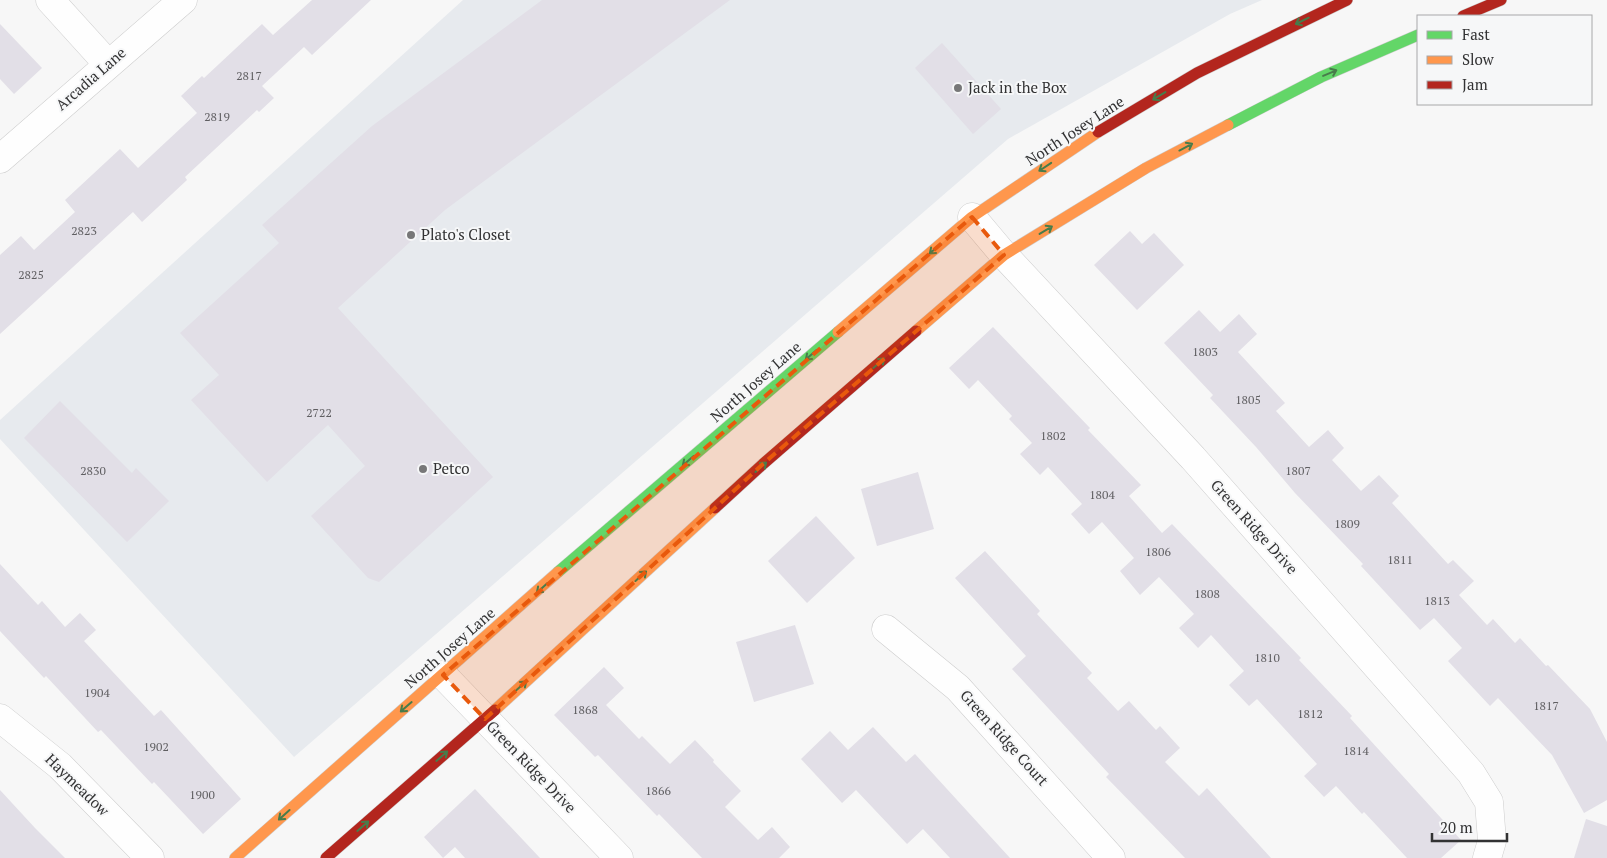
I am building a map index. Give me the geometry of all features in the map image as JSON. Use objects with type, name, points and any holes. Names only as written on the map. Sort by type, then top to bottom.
[{"type":"main road","name":"North Josey Lane","points":[[236,858],[604,532],[972,218],[1094,134],[1197,73],[1346,0]]},
{"type":"main road","points":[[1465,15],[1501,0]]},
{"type":"main road","points":[[326,858],[485,719],[763,464],[1004,255],[1146,168],[1321,77],[1417,36]]},
{"type":"street","points":[[50,0],[108,64]]},
{"type":"street","name":"Arcadia Lane","points":[[0,159],[183,0]]},
{"type":"street","name":"Green Ridge Drive","points":[[972,218],[1004,255],[1193,458],[1471,774],[1489,802],[1492,841],[1487,858]]},
{"type":"street","name":"Green Ridge Court","points":[[886,629],[958,688],[1111,858]]},
{"type":"street","name":"Green Ridge Drive","points":[[443,675],[618,858]]},
{"type":"street","name":"Haymeadow","points":[[0,718],[60,766],[150,858]]},
{"type":"highlighted area","points":[[972,217],[1004,255],[763,464],[485,719],[443,675]]},
{"type":"shaded area","points":[[463,0],[1262,0],[1230,14],[1008,139],[294,757],[0,439],[0,420]]},
{"type":"building","points":[[312,0],[371,0],[312,55],[304,47],[262,86],[274,98],[259,112],[257,110],[185,177],[187,180],[142,222],[133,212],[0,334],[0,255],[21,236],[34,250],[75,212],[65,200],[120,149],[138,168],[197,113],[181,96],[202,76],[204,78],[262,24],[273,35]]},
{"type":"building","points":[[542,0],[730,0],[445,210],[338,308],[493,477],[379,582],[368,578],[311,516],[365,466],[328,425],[267,482],[191,400],[219,375],[180,333],[279,243],[262,225],[372,126]]},
{"type":"building","points":[[0,24],[42,68],[14,94],[0,79]]},
{"type":"building","name":"Jack in the Box","points":[[942,43],[1001,109],[973,134],[915,68]]},
{"type":"building","points":[[1130,231],[1142,244],[1154,233],[1184,265],[1137,310],[1094,265]]},
{"type":"building","points":[[1199,310],[1220,332],[1239,314],[1257,334],[1238,352],[1285,403],[1276,411],[1309,447],[1328,430],[1344,448],[1332,460],[1361,491],[1379,475],[1399,496],[1392,503],[1448,564],[1453,560],[1474,581],[1459,595],[1487,625],[1493,619],[1515,643],[1520,638],[1590,709],[1607,742],[1607,800],[1584,813],[1552,755],[1498,698],[1490,706],[1448,661],[1462,648],[1434,618],[1420,630],[1361,566],[1363,564],[1295,493],[1256,447],[1210,398],[1213,395],[1164,343]]},
{"type":"building","points":[[993,327],[1090,428],[1088,430],[1141,485],[1129,496],[1162,533],[1172,524],[1301,658],[1299,660],[1352,716],[1350,718],[1461,840],[1441,858],[1407,858],[1364,812],[1362,814],[1336,786],[1324,797],[1304,776],[1317,764],[1257,699],[1249,706],[1229,685],[1244,671],[1211,635],[1198,648],[1179,628],[1194,614],[1159,577],[1140,595],[1120,571],[1134,558],[1102,522],[1089,534],[1071,514],[1082,504],[1048,467],[1040,475],[1020,454],[1032,443],[1009,419],[1012,416],[978,380],[969,389],[949,368]]},
{"type":"building","points":[[60,401],[132,473],[136,468],[169,501],[127,542],[24,438]]},
{"type":"building","points":[[918,472],[934,529],[877,546],[861,489]]},
{"type":"building","points":[[816,516],[855,558],[807,603],[768,561]]},
{"type":"building","points":[[985,551],[1040,611],[1037,614],[1092,673],[1087,678],[1118,711],[1129,701],[1156,730],[1160,726],[1180,748],[1165,762],[1199,796],[1207,788],[1271,858],[1185,858],[1106,777],[1109,774],[1012,669],[1026,656],[955,578]]},
{"type":"building","points":[[0,564],[38,605],[42,601],[65,627],[80,613],[96,630],[84,641],[154,716],[161,710],[241,799],[203,834],[101,730],[98,732],[46,676],[44,678],[0,631]]},
{"type":"building","points":[[795,625],[814,684],[754,702],[736,642]]},
{"type":"building","points":[[604,667],[624,688],[606,705],[639,739],[642,736],[670,764],[695,740],[741,791],[725,807],[758,840],[772,827],[790,847],[779,858],[702,858],[659,814],[657,816],[598,755],[595,757],[554,715]]},
{"type":"building","points":[[873,727],[906,762],[915,754],[1010,858],[950,858],[923,829],[907,844],[856,790],[842,803],[801,759],[830,731],[848,750]]},
{"type":"building","points":[[475,789],[540,858],[465,858],[455,847],[443,858],[424,837]]},
{"type":"building","points":[[0,790],[35,828],[65,858],[0,858]]},
{"type":"building","points":[[1586,819],[1607,826],[1607,858],[1574,858]]},
{"type":"traffic: fast","points":[[1228,125],[1321,77],[1417,35]]},
{"type":"traffic: fast","points":[[558,572],[838,332]]},
{"type":"traffic: slow","points":[[916,331],[1004,255],[1146,168],[1228,125]]},
{"type":"traffic: slow","points":[[838,332],[972,217],[1098,132]]},
{"type":"traffic: slow","points":[[495,710],[715,508]]},
{"type":"traffic: slow","points":[[235,858],[558,572]]},
{"type":"traffic: jam","points":[[1098,132],[1197,73],[1347,0]]},
{"type":"traffic: jam","points":[[1465,15],[1501,0]]},
{"type":"traffic: jam","points":[[715,508],[916,331]]},
{"type":"traffic: jam","points":[[326,858],[495,710]]},
{"type":"place","name":"Jack in the Box","points":[[958,88]]},
{"type":"place","name":"Plato's Closet","points":[[411,235]]},
{"type":"place","name":"Petco","points":[[423,469]]}]
